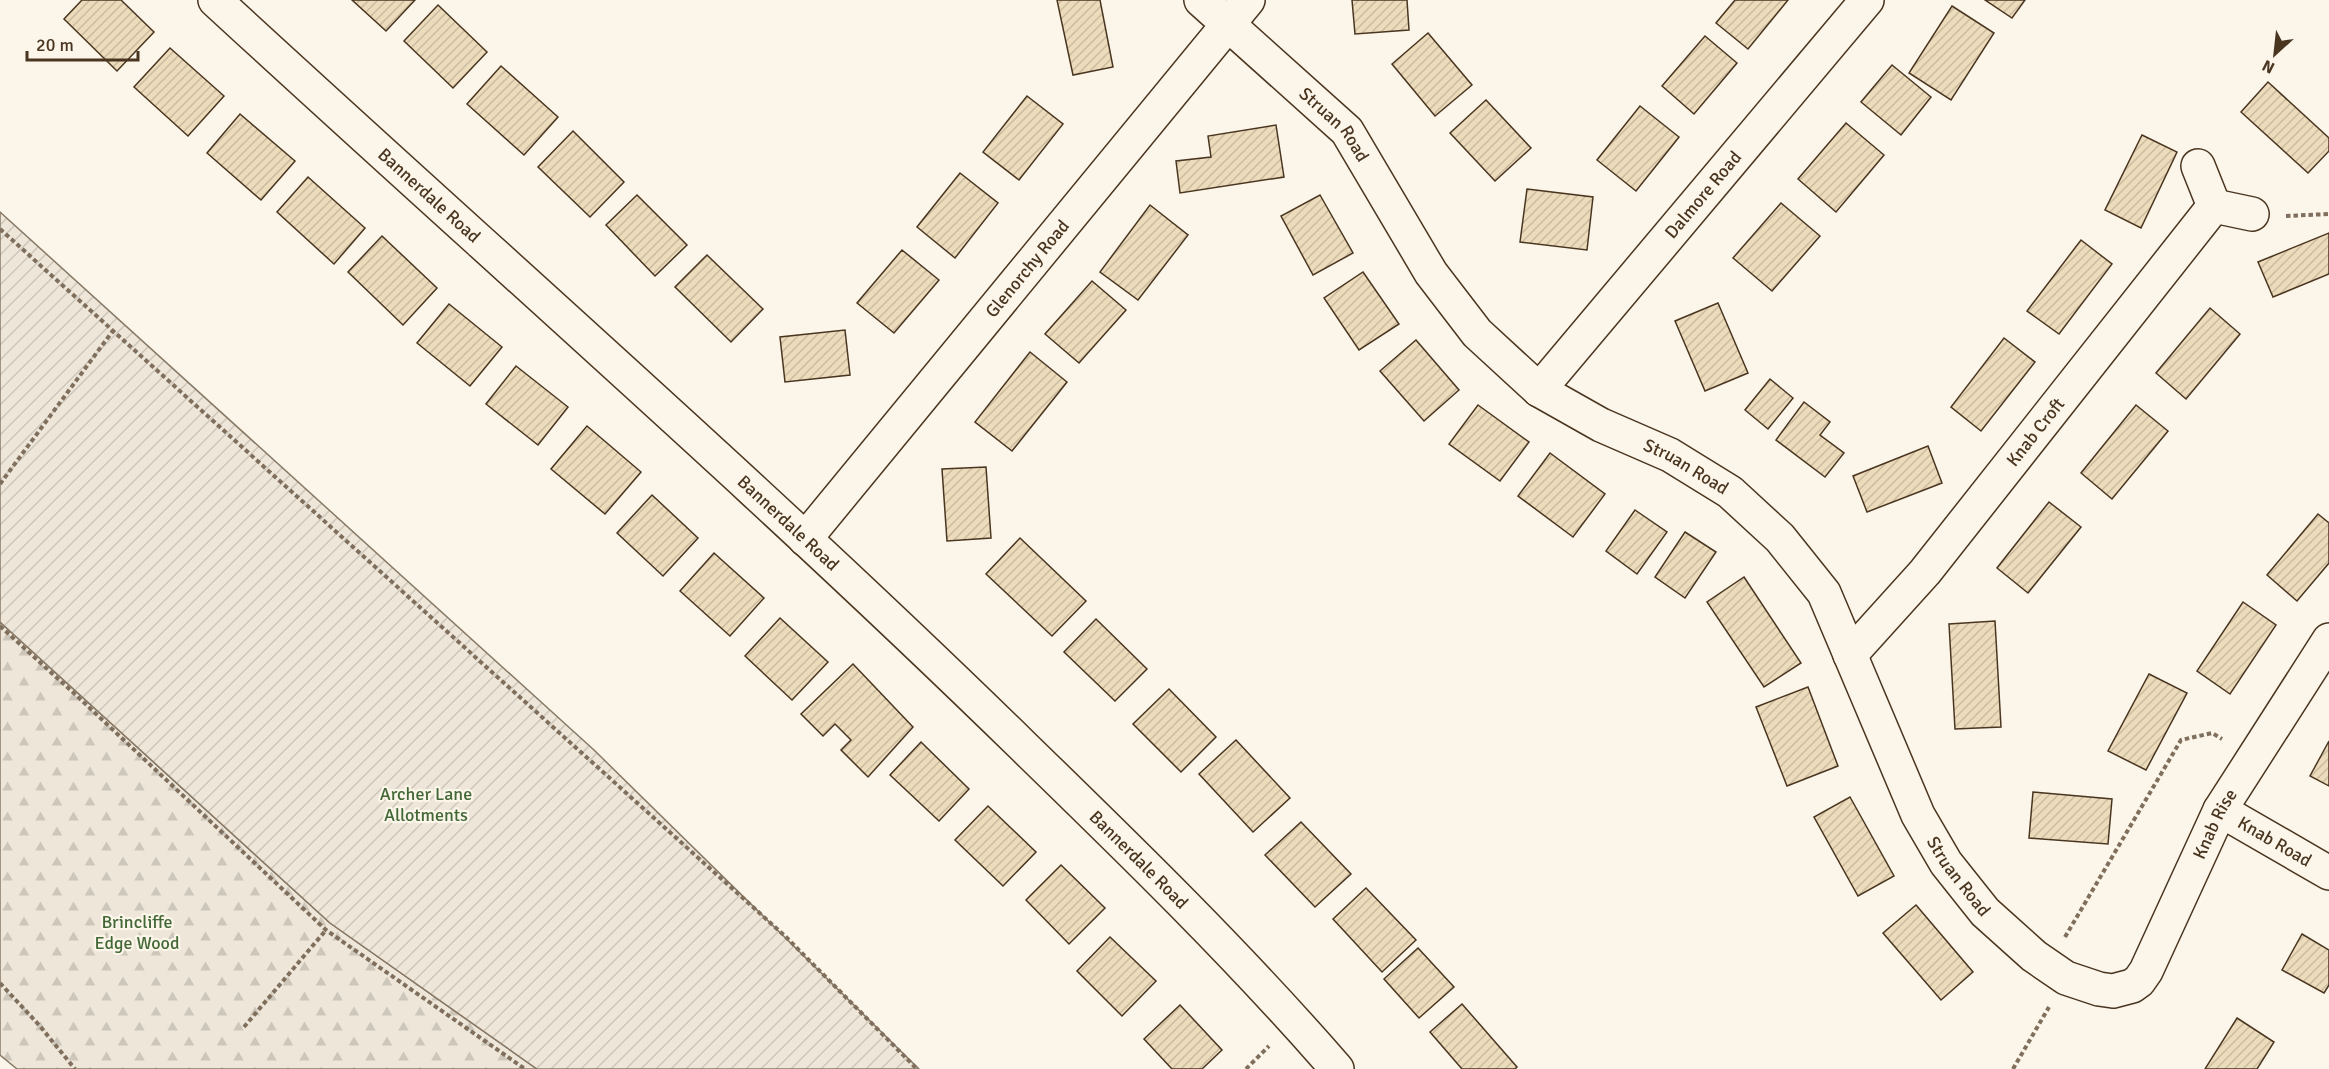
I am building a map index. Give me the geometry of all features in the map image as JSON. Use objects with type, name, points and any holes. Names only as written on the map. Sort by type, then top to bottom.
[{"type":"street","name":"Bannerdale Road","points":[[215,0],[911,636],[1136,856],[1294,1020],[1337,1069]]},
{"type":"street","name":"Struan Road","points":[[1201,0],[1238,11],[1347,130],[1431,273],[1477,333],[1539,390],[1601,425],[1670,454],[1730,492],[1780,538],[1824,593],[1918,814],[1946,863],[1985,912],[2034,956],[2066,978],[2099,989]]},
{"type":"street","name":"Dalmore Road","points":[[1539,390],[1867,0]]},
{"type":"street","name":"Glenorchy Road","points":[[805,539],[1238,11]]},
{"type":"street","points":[[2198,166],[2214,206],[2267,215]]},
{"type":"street","name":"Knab Croft","points":[[1850,655],[1925,572],[2214,206]]},
{"type":"street","name":"Knab Rise","points":[[2099,989],[2113,991],[2127,988],[2139,981],[2146,971],[2220,810],[2329,640]]},
{"type":"street","name":"Knab Road","points":[[2220,810],[2329,873]]},
{"type":"path","points":[[2267,215],[2329,214]]},
{"type":"path","points":[[0,229],[785,936],[917,1069]]},
{"type":"path","points":[[0,484],[112,332]]},
{"type":"path","points":[[0,626],[326,930],[525,1069]]},
{"type":"path","points":[[2061,944],[2181,740],[2212,733],[2228,743]]},
{"type":"path","points":[[244,1027],[326,930]]},
{"type":"path","points":[[2013,1069],[2066,978]]},
{"type":"path","points":[[0,983],[75,1069]]},
{"type":"green space","name":"Archer Lane Allotments","points":[[0,212],[594,750],[919,1069],[537,1069],[330,923],[0,622]]},
{"type":"green space","name":"Brincliffe Edge Wood","points":[[0,622],[330,923],[537,1069],[17,1069],[0,1055]]},
{"type":"building","points":[[82,0],[121,0],[154,32],[117,71],[64,19]]},
{"type":"building","points":[[352,0],[415,0],[386,31]]},
{"type":"building","points":[[1057,0],[1100,0],[1113,67],[1073,75]]},
{"type":"building","points":[[1352,0],[1407,0],[1409,30],[1355,34]]},
{"type":"building","points":[[1735,0],[1788,0],[1748,49],[1716,23]]},
{"type":"building","points":[[1985,0],[2025,0],[2012,18]]},
{"type":"building","points":[[438,5],[487,52],[453,88],[404,41]]},
{"type":"building","points":[[1952,6],[1994,33],[1951,100],[1909,73]]},
{"type":"building","points":[[1428,33],[1472,85],[1435,116],[1392,64]]},
{"type":"building","points":[[1705,36],[1737,63],[1694,114],[1662,86]]},
{"type":"building","points":[[170,48],[224,96],[188,136],[134,87]]},
{"type":"building","points":[[1892,65],[1931,97],[1901,135],[1861,102]]},
{"type":"building","points":[[501,66],[558,117],[524,155],[467,104]]},
{"type":"building","points":[[2268,82],[2329,138],[2329,151],[2308,173],[2241,112]]},
{"type":"building","points":[[1027,96],[1063,124],[1019,180],[983,152]]},
{"type":"building","points":[[1486,100],[1531,148],[1495,181],[1450,133]]},
{"type":"building","points":[[1640,106],[1679,137],[1636,191],[1597,160]]},
{"type":"building","points":[[240,114],[295,161],[261,200],[207,153]]},
{"type":"building","points":[[1846,123],[1884,155],[1836,212],[1798,179]]},
{"type":"building","points":[[1276,125],[1284,177],[1180,193],[1176,161],[1211,157],[1208,136]]},
{"type":"building","points":[[573,131],[624,182],[590,217],[538,167]]},
{"type":"building","points":[[2142,135],[2177,152],[2141,228],[2105,210]]},
{"type":"building","points":[[960,173],[998,203],[955,258],[917,227]]},
{"type":"building","points":[[308,177],[365,228],[334,264],[277,212]]},
{"type":"building","points":[[1527,189],[1593,197],[1587,250],[1520,242]]},
{"type":"building","points":[[637,195],[687,245],[655,276],[606,225]]},
{"type":"building","points":[[1320,195],[1353,253],[1313,275],[1281,216]]},
{"type":"building","points":[[1781,203],[1820,236],[1772,291],[1733,258]]},
{"type":"building","points":[[1150,205],[1188,235],[1138,300],[1100,272]]},
{"type":"building","points":[[2329,233],[2329,274],[2273,297],[2258,262]]},
{"type":"building","points":[[382,236],[437,288],[403,325],[348,272]]},
{"type":"building","points":[[2081,240],[2112,264],[2059,334],[2027,311]]},
{"type":"building","points":[[902,250],[939,280],[894,333],[857,303]]},
{"type":"building","points":[[707,255],[763,309],[731,342],[675,287]]},
{"type":"building","points":[[1363,272],[1399,324],[1359,350],[1324,298]]},
{"type":"building","points":[[1092,281],[1126,310],[1079,363],[1045,334]]},
{"type":"building","points":[[1718,303],[1748,373],[1705,391],[1675,321]]},
{"type":"building","points":[[449,304],[502,347],[470,386],[417,343]]},
{"type":"building","points":[[2210,308],[2240,334],[2186,399],[2156,373]]},
{"type":"building","points":[[845,330],[850,375],[785,382],[780,337]]},
{"type":"building","points":[[2004,338],[2035,362],[1981,431],[1951,407]]},
{"type":"building","points":[[1416,340],[1459,390],[1424,421],[1380,371]]},
{"type":"building","points":[[1030,352],[1067,382],[1012,451],[975,422]]},
{"type":"building","points":[[516,366],[568,407],[538,445],[486,404]]},
{"type":"building","points":[[1770,379],[1793,398],[1768,429],[1745,410]]},
{"type":"building","points":[[1804,402],[1830,422],[1820,435],[1844,453],[1825,477],[1776,440]]},
{"type":"building","points":[[1478,405],[1529,442],[1500,481],[1449,444]]},
{"type":"building","points":[[2136,405],[2168,431],[2112,499],[2081,473]]},
{"type":"building","points":[[587,426],[641,472],[605,514],[551,469]]},
{"type":"building","points":[[1928,446],[1942,483],[1867,512],[1853,476]]},
{"type":"building","points":[[1550,453],[1605,494],[1573,537],[1518,496]]},
{"type":"building","points":[[986,467],[991,538],[947,541],[942,469]]},
{"type":"building","points":[[652,495],[698,538],[663,576],[617,533]]},
{"type":"building","points":[[2049,502],[2081,527],[2028,593],[1997,568]]},
{"type":"building","points":[[1635,510],[1667,532],[1637,574],[1606,551]]},
{"type":"building","points":[[2318,514],[2329,523],[2329,563],[2297,601],[2267,575]]},
{"type":"building","points":[[1685,532],[1716,552],[1685,598],[1655,577]]},
{"type":"building","points":[[1020,538],[1086,601],[1052,636],[986,574]]},
{"type":"building","points":[[714,553],[764,598],[730,636],[680,591]]},
{"type":"building","points":[[1744,577],[1801,663],[1764,687],[1707,602]]},
{"type":"building","points":[[2243,602],[2276,625],[2230,694],[2197,671]]},
{"type":"building","points":[[780,618],[828,662],[792,700],[745,656]]},
{"type":"building","points":[[1096,619],[1147,669],[1115,701],[1064,652]]},
{"type":"building","points":[[1995,621],[2001,727],[1955,729],[1949,624]]},
{"type":"building","points":[[853,664],[913,727],[868,777],[841,750],[851,740],[835,724],[823,736],[801,714]]},
{"type":"building","points":[[2149,674],[2187,693],[2146,770],[2108,751]]},
{"type":"building","points":[[1808,687],[1838,766],[1787,786],[1756,707]]},
{"type":"building","points":[[1169,689],[1216,737],[1181,772],[1133,724]]},
{"type":"building","points":[[1236,740],[1290,798],[1253,832],[1199,774]]},
{"type":"building","points":[[2329,741],[2329,786],[2310,776]]},
{"type":"building","points":[[921,742],[969,789],[939,821],[890,775]]},
{"type":"building","points":[[2033,792],[2112,799],[2108,844],[2029,838]]},
{"type":"building","points":[[1850,797],[1894,876],[1858,896],[1814,817]]},
{"type":"building","points":[[988,806],[1036,852],[1003,886],[955,840]]},
{"type":"building","points":[[1301,822],[1351,874],[1315,907],[1265,855]]},
{"type":"building","points":[[1061,865],[1105,908],[1069,944],[1026,900]]},
{"type":"building","points":[[1366,888],[1416,940],[1382,972],[1333,919]]},
{"type":"building","points":[[1916,905],[1973,972],[1941,1000],[1883,933]]},
{"type":"building","points":[[2302,934],[2329,950],[2329,985],[2324,993],[2282,970]]},
{"type":"building","points":[[1110,937],[1156,981],[1122,1016],[1077,971]]},
{"type":"building","points":[[1418,948],[1454,987],[1419,1018],[1384,979]]},
{"type":"building","points":[[1462,1004],[1517,1067],[1515,1069],[1462,1069],[1430,1032]]},
{"type":"building","points":[[1180,1005],[1222,1050],[1202,1069],[1172,1069],[1144,1039]]},
{"type":"building","points":[[2237,1018],[2274,1042],[2257,1069],[2205,1069]]}]
